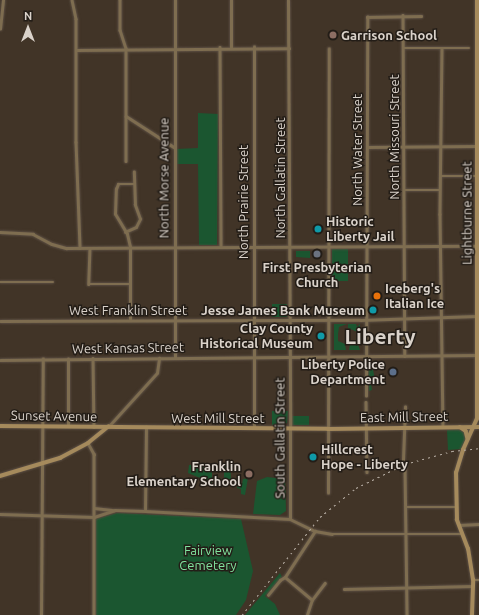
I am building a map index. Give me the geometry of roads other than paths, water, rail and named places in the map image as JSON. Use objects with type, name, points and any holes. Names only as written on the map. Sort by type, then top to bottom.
[{"type":"main road","name":"Lightburne Street","points":[[477,0],[477,426]]},
{"type":"main road","name":"Sunset Avenue","points":[[0,426],[42,425],[108,427]]},
{"type":"main road","name":"East Mill Street","points":[[328,429],[404,426],[477,426]]},
{"type":"main road","points":[[459,426],[466,431],[468,440]]},
{"type":"main road","points":[[472,615],[473,580],[468,549],[458,525],[456,507],[456,473],[468,440],[477,426]]},
{"type":"main road","points":[[0,476],[60,458],[88,443],[108,427]]},
{"type":"main road","name":"West Mill Street","points":[[108,427],[328,429]]},
{"type":"street","points":[[0,29],[3,0]]},
{"type":"street","points":[[72,0],[76,20],[76,142],[80,248]]},
{"type":"street","points":[[120,0],[120,30],[126,48],[126,161]]},
{"type":"street","name":"North Morse Avenue","points":[[175,0],[175,357]]},
{"type":"street","points":[[231,0],[231,47]]},
{"type":"street","name":"North Gallatin Street","points":[[288,0],[290,357]]},
{"type":"street","points":[[403,15],[421,16]]},
{"type":"street","name":"North Water Street","points":[[366,396],[367,16],[403,15]]},
{"type":"street","name":"North Missouri Street","points":[[403,15],[405,356]]},
{"type":"street","points":[[76,50],[174,47],[289,48]]},
{"type":"street","points":[[220,47],[221,246]]},
{"type":"street","name":"North Prairie Street","points":[[254,47],[252,246],[254,428]]},
{"type":"street","points":[[403,48],[469,48]]},
{"type":"street","points":[[442,48],[440,246],[443,427]]},
{"type":"street","points":[[328,494],[329,49]]},
{"type":"street","points":[[126,116],[174,147]]},
{"type":"street","points":[[367,147],[477,146]]},
{"type":"street","points":[[125,232],[139,224],[140,219],[135,205],[134,172]]},
{"type":"street","points":[[440,176],[478,176]]},
{"type":"street","points":[[130,319],[130,247],[125,232],[115,214],[116,189],[118,184],[135,184]]},
{"type":"street","points":[[404,190],[440,190]]},
{"type":"street","points":[[0,232],[29,233],[52,244],[80,248],[221,246],[478,246]]},
{"type":"street","points":[[90,248],[89,284],[130,284]]},
{"type":"street","points":[[0,282],[53,282]]},
{"type":"street","name":"West Franklin Street","points":[[0,321],[130,319],[329,319],[478,316]]},
{"type":"street","name":"West Kansas Street","points":[[0,360],[159,357],[478,355]]},
{"type":"street","points":[[108,427],[157,373],[159,357]]},
{"type":"street","name":"South Gallatin Street","points":[[290,357],[290,519]]},
{"type":"street","points":[[68,358],[68,426]]},
{"type":"street","points":[[93,358],[94,427]]},
{"type":"street","points":[[41,615],[43,359]]},
{"type":"street","points":[[366,402],[367,472]]},
{"type":"street","points":[[403,460],[405,407]]},
{"type":"street","points":[[145,511],[146,427]]},
{"type":"street","points":[[88,443],[94,454],[94,615]]},
{"type":"street","points":[[405,467],[407,615]]},
{"type":"street","points":[[406,507],[456,507]]},
{"type":"street","points":[[94,508],[290,519],[314,531],[332,534],[463,534]]},
{"type":"street","points":[[0,514],[94,517],[115,510]]},
{"type":"street","points":[[458,525],[479,524]]},
{"type":"street","points":[[268,595],[280,580],[286,577],[314,531]]},
{"type":"street","points":[[286,577],[312,600]]},
{"type":"street","points":[[473,580],[479,580]]},
{"type":"street","points":[[307,615],[312,600],[325,584]]},
{"type":"street","points":[[344,588],[473,586]]},
{"type":"railway","points":[[242,615],[320,517],[356,488],[405,464],[452,451],[479,448]]},
{"type":"place","name":"Garrison School","points":[[333,35]]},
{"type":"place","name":"Historic Liberty Jail","points":[[318,229]]},
{"type":"place","name":"First Presbyterian Church","points":[[317,254]]},
{"type":"place","name":"Iceberg's Italian Ice","points":[[377,296]]},
{"type":"place","name":"Jesse James Bank Museum","points":[[373,310]]},
{"type":"place","name":"Clay County Historical Museum","points":[[321,336]]},
{"type":"place","name":"Liberty Police Department","points":[[393,372]]},
{"type":"place","name":"Hillcrest Hope - Liberty","points":[[313,457]]},
{"type":"place","name":"Franklin Elementary School","points":[[249,474]]},
{"type":"district","name":"Liberty","points":[[380,336]]},
{"type":"park label","name":"Fairview Cemetery","points":[[208,558]]}]
